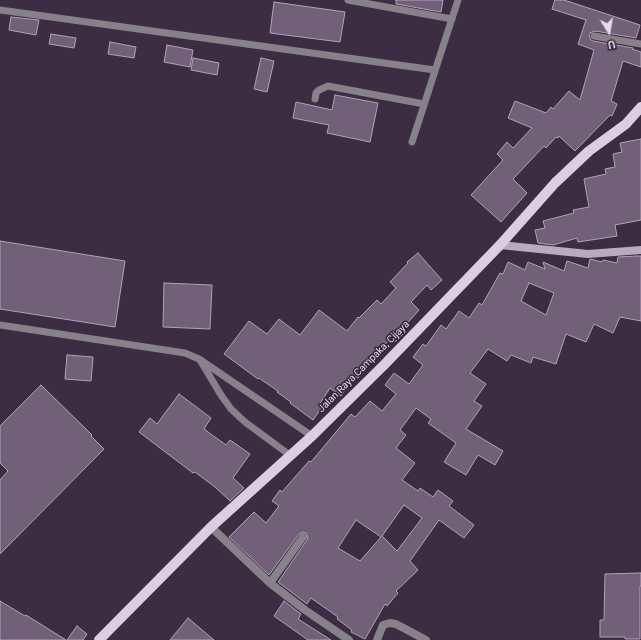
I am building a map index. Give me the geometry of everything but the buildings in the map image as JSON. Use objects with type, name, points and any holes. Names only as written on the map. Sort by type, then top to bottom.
[{"type":"main road","name":"Jalan Raya Campaka, Cijaya","points":[[99,640],[211,527],[291,456],[384,365],[500,245],[555,183],[589,151],[626,124],[641,107]]},
{"type":"street","points":[[500,245],[588,254],[641,250]]},
{"type":"street","points":[[211,527],[270,582],[305,610],[350,640]]},
{"type":"street","points":[[270,582],[302,537]]},
{"type":"street","points":[[377,640],[383,625],[390,623],[396,624],[426,640]]},
{"type":"lane","points":[[348,0],[452,19]]},
{"type":"lane","points":[[412,142],[458,0]]},
{"type":"lane","points":[[0,10],[435,70]]},
{"type":"lane","points":[[594,36],[641,44]]},
{"type":"lane","points":[[315,99],[316,93],[319,90],[328,86],[424,104]]},
{"type":"lane","points":[[0,325],[185,353],[199,359],[312,436]]},
{"type":"lane","points":[[199,359],[221,395],[232,408],[246,422],[291,456]]}]
